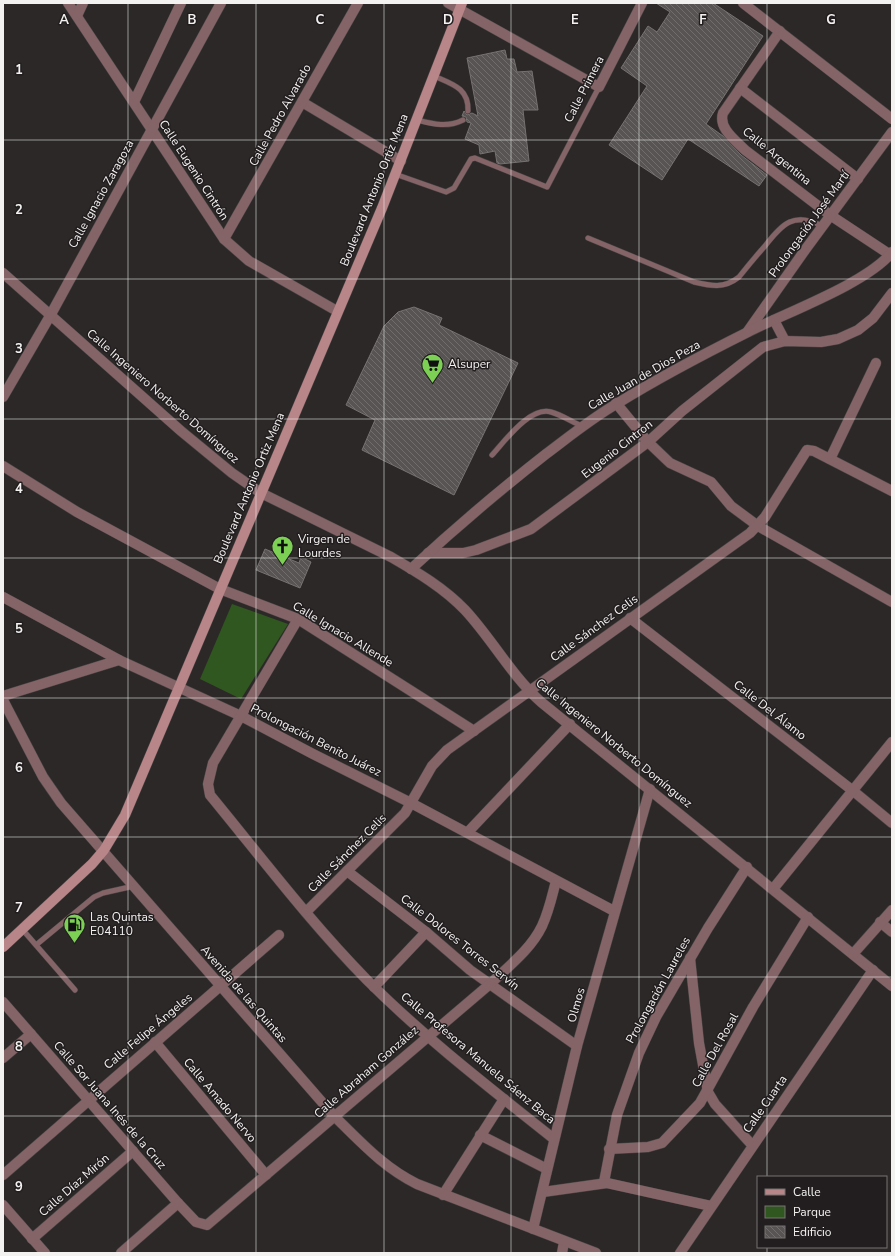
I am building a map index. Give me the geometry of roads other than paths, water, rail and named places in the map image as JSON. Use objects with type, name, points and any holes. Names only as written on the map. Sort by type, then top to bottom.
[{"type":"main road","name":"Boulevard Antonio Ortiz Mena","points":[[3,947],[104,850],[125,815],[181,687],[220,589],[401,161],[460,6]]},
{"type":"street","name":"Calle Eugenio Cintrón","points":[[68,3],[224,240],[249,261],[338,311]]},
{"type":"street","points":[[77,16],[83,3]]},
{"type":"street","points":[[134,102],[181,3]]},
{"type":"street","name":"Calle Ignacio Zaragoza","points":[[3,397],[50,316],[221,3]]},
{"type":"street","name":"Calle Pedro Alvarado","points":[[224,240],[358,3]]},
{"type":"street","points":[[448,3],[460,6],[599,87]]},
{"type":"street","name":"Calle Primera","points":[[599,87],[642,3]]},
{"type":"street","points":[[743,3],[892,119]]},
{"type":"street","name":"Calle Argentina","points":[[780,31],[722,115],[722,124],[745,150],[830,215],[891,254]]},
{"type":"street","points":[[740,88],[858,179]]},
{"type":"street","points":[[302,102],[401,161]]},
{"type":"street","name":"Prolongación José Martí","points":[[747,332],[822,226],[892,132]]},
{"type":"street","name":"Calle Juan de Dios Peza","points":[[410,569],[522,472],[582,426],[616,403],[747,332],[846,285],[862,276],[891,254]]},
{"type":"street","name":"Calle Ingeniero Norberto Domínguez","points":[[3,273],[208,454],[261,493],[391,557],[439,587],[464,609],[529,691],[892,986]]},
{"type":"street","name":"Eugenio Cintron","points":[[428,553],[463,553],[476,550],[531,529],[648,442],[682,411],[763,347],[785,341],[821,342],[838,339],[858,330],[873,318],[892,293]]},
{"type":"street","points":[[774,320],[785,341]]},
{"type":"street","points":[[876,364],[830,459],[892,491]]},
{"type":"street","points":[[616,403],[648,442],[670,463],[711,482],[732,506],[758,526],[892,602]]},
{"type":"street","name":"Calle Sánchez Celis","points":[[306,912],[396,823],[411,803],[439,757],[758,526],[804,452],[810,450],[830,459]]},
{"type":"street","name":"Calle Ignacio Allende","points":[[3,466],[77,512],[220,589],[298,619],[474,731]]},
{"type":"street","name":"Prolongación Benito Juárez","points":[[3,598],[119,660],[181,687],[241,716],[468,832],[556,881],[614,911]]},
{"type":"street","name":"Calle Del Álamo","points":[[630,618],[852,790],[892,824]]},
{"type":"street","points":[[241,716],[298,619]]},
{"type":"street","points":[[3,696],[119,660]]},
{"type":"street","name":"Avenida de las Quintas","points":[[3,700],[43,777],[61,803],[104,850],[220,987],[335,1117],[387,1167],[399,1175],[443,1195],[596,1253]]},
{"type":"street","name":"Calle Profesora Manuela Sáenz Baca","points":[[241,716],[213,762],[208,784],[210,795],[306,912],[374,987],[427,1036],[554,1139]]},
{"type":"street","points":[[468,832],[570,724]]},
{"type":"street","points":[[773,889],[892,742]]},
{"type":"street","name":"Olmos","points":[[533,1229],[578,1046],[614,911],[650,789]]},
{"type":"street","name":"Prolongación Laureles","points":[[604,1182],[609,1149],[624,1092],[639,1053],[656,1017],[690,958],[747,868]]},
{"type":"street","name":"Calle Dolores Torres Servín","points":[[347,871],[426,932],[460,962],[578,1046]]},
{"type":"street","name":"Calle Abraham González","points":[[199,1224],[210,1223],[335,1117],[427,1036],[490,984],[533,940],[548,912],[556,881]]},
{"type":"street","points":[[853,954],[892,910]]},
{"type":"street","name":"Calle Del Rosal","points":[[609,1149],[648,1147],[662,1143],[700,1103],[754,1007],[808,917]]},
{"type":"street","points":[[880,922],[892,932]]},
{"type":"street","points":[[374,987],[426,932]]},
{"type":"street","name":"Calle Felipe Ángeles","points":[[3,1175],[279,935]]},
{"type":"street","points":[[690,958],[699,1043],[707,1090],[715,1104],[752,1145]]},
{"type":"street","name":"Calle Cuarta","points":[[680,1253],[752,1145],[873,970]]},
{"type":"street","name":"Calle Sor Juana Inés de la Cruz","points":[[3,1002],[87,1101],[178,1203],[199,1224]]},
{"type":"street","points":[[3,1058],[31,1034]]},
{"type":"street","name":"Calle Amado Nervo","points":[[155,1042],[266,1175]]},
{"type":"street","points":[[443,1195],[504,1099]]},
{"type":"street","points":[[480,1135],[548,1169]]},
{"type":"street","name":"Calle Díaz Mirón","points":[[32,1239],[133,1151]]},
{"type":"street","points":[[543,1192],[604,1182],[711,1206]]},
{"type":"street","points":[[121,1253],[178,1203]]},
{"type":"street","points":[[3,1205],[45,1253]]},
{"type":"street","points":[[562,1253],[564,1242]]},
{"type":"lane","points":[[434,76],[460,89],[467,98],[468,111]]},
{"type":"lane","name":"Calle Primera","points":[[395,174],[446,192],[454,188],[471,159],[475,158],[547,186],[599,87]]},
{"type":"lane","points":[[417,120],[446,126],[463,120]]},
{"type":"lane","points":[[588,238],[694,282],[709,286],[721,286],[730,284],[739,277],[784,224],[798,219],[809,220],[822,226]]},
{"type":"lane","points":[[492,455],[530,416],[540,411],[551,412],[582,426]]},
{"type":"lane","points":[[36,945],[94,897],[103,893],[134,886]]},
{"type":"lane","points":[[22,929],[75,990]]},
{"type":"place","name":"Alsuper","points":[[432,384]]},
{"type":"place","name":"Virgen de Lourdes","points":[[283,566]]},
{"type":"place","name":"Las Quintas E04110","points":[[74,944]]}]
